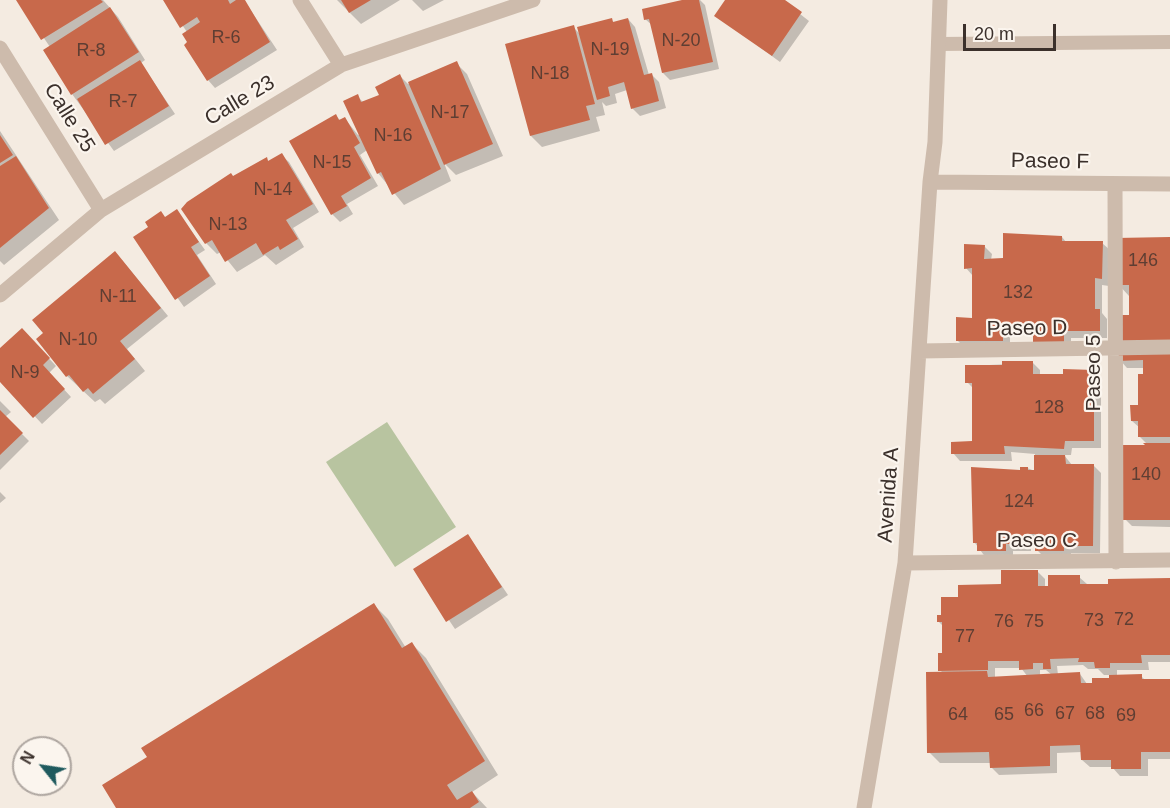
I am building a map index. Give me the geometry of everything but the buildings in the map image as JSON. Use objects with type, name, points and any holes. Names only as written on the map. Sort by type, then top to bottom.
[{"type":"street","points":[[300,0],[341,65]]},
{"type":"street","name":"Calle 23","points":[[0,295],[101,210],[341,65],[533,0]]},
{"type":"street","points":[[938,44],[940,0]]},
{"type":"street","name":"Avenida A","points":[[864,808],[905,563],[930,182],[935,142],[938,44]]},
{"type":"street","name":"Calle 25","points":[[0,48],[101,210]]},
{"type":"street","name":"Paseo F","points":[[930,182],[1170,184]]},
{"type":"street","name":"Paseo 5","points":[[1115,184],[1116,562]]},
{"type":"street","name":"Paseo D","points":[[920,351],[1170,347]]},
{"type":"street","name":"Paseo C","points":[[905,563],[1170,560]]},
{"type":"lane","points":[[938,44],[1170,42]]},
{"type":"green space","points":[[387,422],[456,527],[395,567],[326,462]]}]
